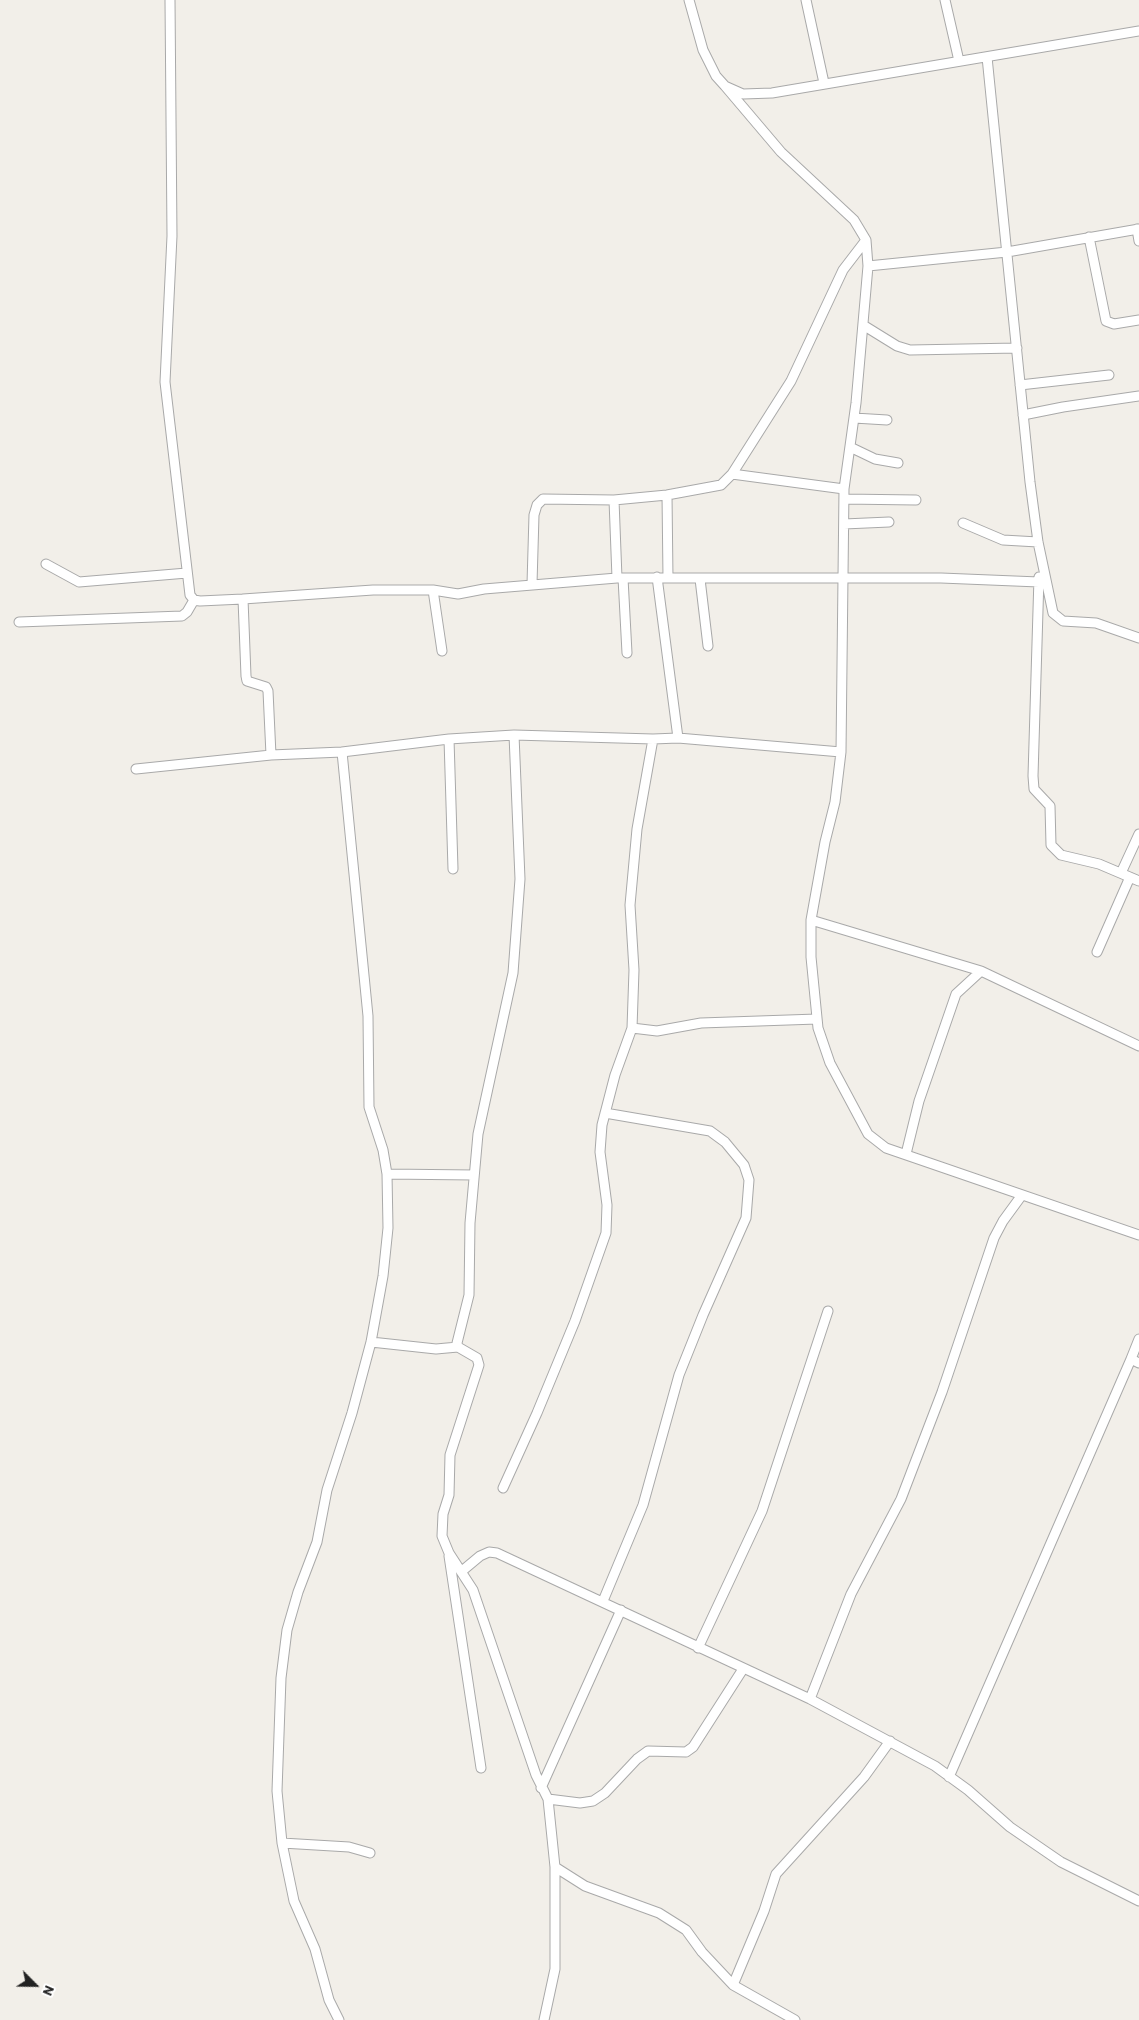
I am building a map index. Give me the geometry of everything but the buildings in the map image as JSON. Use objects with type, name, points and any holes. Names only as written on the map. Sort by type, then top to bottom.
[{"type":"street","points":[[170,0],[172,236],[165,382],[187,573],[190,595],[194,600]]},
{"type":"street","points":[[806,0],[824,83]]},
{"type":"street","points":[[946,0],[959,61]]},
{"type":"street","points":[[691,1],[703,50],[716,76],[780,152],[854,220],[866,240],[868,266],[863,325],[854,418],[844,488],[841,752],[835,802],[825,842],[812,920],[811,957],[817,1019],[830,1063],[868,1134],[886,1148],[1139,1235]]},
{"type":"street","points":[[725,86],[743,94],[772,93],[1139,31]]},
{"type":"street","points":[[987,57],[1038,542],[1054,613],[1063,621],[1096,623],[1139,638]]},
{"type":"street","points":[[868,266],[1007,252],[1138,229],[1139,241]]},
{"type":"street","points":[[1089,237],[1106,321],[1114,324],[1139,320]]},
{"type":"street","points":[[532,584],[534,515],[543,499],[614,500],[667,495],[720,485],[732,474],[791,381],[843,270],[866,240]]},
{"type":"street","points":[[863,325],[897,346],[910,350],[1017,348]]},
{"type":"street","points":[[1020,385],[1109,375]]},
{"type":"street","points":[[1024,415],[1063,407],[1139,396]]},
{"type":"street","points":[[854,418],[887,420]]},
{"type":"street","points":[[850,447],[875,459],[898,463]]},
{"type":"street","points":[[732,474],[844,488]]},
{"type":"street","points":[[667,495],[668,578]]},
{"type":"street","points":[[844,499],[916,500]]},
{"type":"street","points":[[614,500],[627,653]]},
{"type":"street","points":[[844,524],[889,522]]},
{"type":"street","points":[[963,523],[1003,540],[1038,542]]},
{"type":"street","points":[[1041,559],[1034,789],[1050,806],[1050,840],[1054,850],[1061,855],[1099,864],[1139,881]]},
{"type":"street","points":[[46,564],[79,582],[187,573]]},
{"type":"street","points":[[194,600],[243,599],[373,590],[433,590],[458,594],[532,584],[657,577],[1039,582]]},
{"type":"street","points":[[657,577],[678,738]]},
{"type":"street","points":[[700,578],[708,646]]},
{"type":"street","points":[[433,590],[442,651]]},
{"type":"street","points":[[243,599],[246,676],[247,681],[266,688],[268,692],[271,755]]},
{"type":"street","points":[[19,622],[182,616],[187,612],[194,600]]},
{"type":"street","points":[[136,769],[271,755],[342,752],[514,735],[678,738],[841,752]]},
{"type":"street","points":[[458,1347],[469,1295],[470,1223],[478,1134],[513,973],[520,879],[514,735]]},
{"type":"street","points":[[503,1488],[537,1413],[575,1321],[606,1233],[607,1205],[600,1152],[605,1113],[632,1028],[634,970],[630,905],[638,829],[653,739]]},
{"type":"street","points":[[449,740],[453,870]]},
{"type":"street","points":[[339,2020],[329,2000],[315,1949],[294,1902],[282,1843],[277,1790],[281,1678],[288,1630],[298,1592],[317,1542],[327,1490],[352,1413],[371,1342],[383,1276],[388,1228],[387,1174],[383,1150],[369,1107],[368,1016],[342,752]]},
{"type":"street","points":[[1097,952],[1126,875],[1139,834]]},
{"type":"street","points":[[812,920],[981,971],[1139,1046]]},
{"type":"street","points":[[906,1154],[919,1101],[956,994],[981,971]]},
{"type":"street","points":[[632,1028],[657,1031],[701,1023],[817,1019]]},
{"type":"street","points":[[603,1601],[643,1505],[679,1375],[746,1218],[749,1180],[744,1165],[725,1142],[710,1131],[605,1113]]},
{"type":"street","points":[[387,1174],[474,1175]]},
{"type":"street","points":[[810,1699],[851,1594],[901,1498],[942,1392],[994,1238],[1002,1221],[1022,1195]]},
{"type":"street","points":[[698,1648],[762,1511],[828,1311]]},
{"type":"street","points":[[949,1777],[1135,1361],[1139,1339]]},
{"type":"street","points":[[371,1342],[436,1349],[458,1347],[478,1358],[479,1365],[450,1455],[449,1495],[444,1514],[442,1536],[449,1553],[473,1590],[542,1788],[548,1799],[555,1867],[555,1969],[544,2020]]},
{"type":"street","points":[[462,1571],[480,1556],[489,1552],[497,1553],[810,1699],[890,1741],[949,1777],[968,1790],[1010,1826],[1061,1862],[1139,1901]]},
{"type":"street","points":[[449,1553],[481,1768]]},
{"type":"street","points":[[542,1788],[621,1610]]},
{"type":"street","points":[[548,1799],[580,1803],[593,1801],[605,1793],[637,1759],[648,1751],[686,1752],[693,1747],[743,1669]]},
{"type":"street","points":[[732,1985],[764,1911],[776,1874],[864,1777],[890,1741]]},
{"type":"street","points":[[282,1843],[349,1847],[370,1853]]},
{"type":"street","points":[[555,1867],[585,1886],[659,1913],[686,1930],[702,1952],[732,1985],[795,2020]]}]
